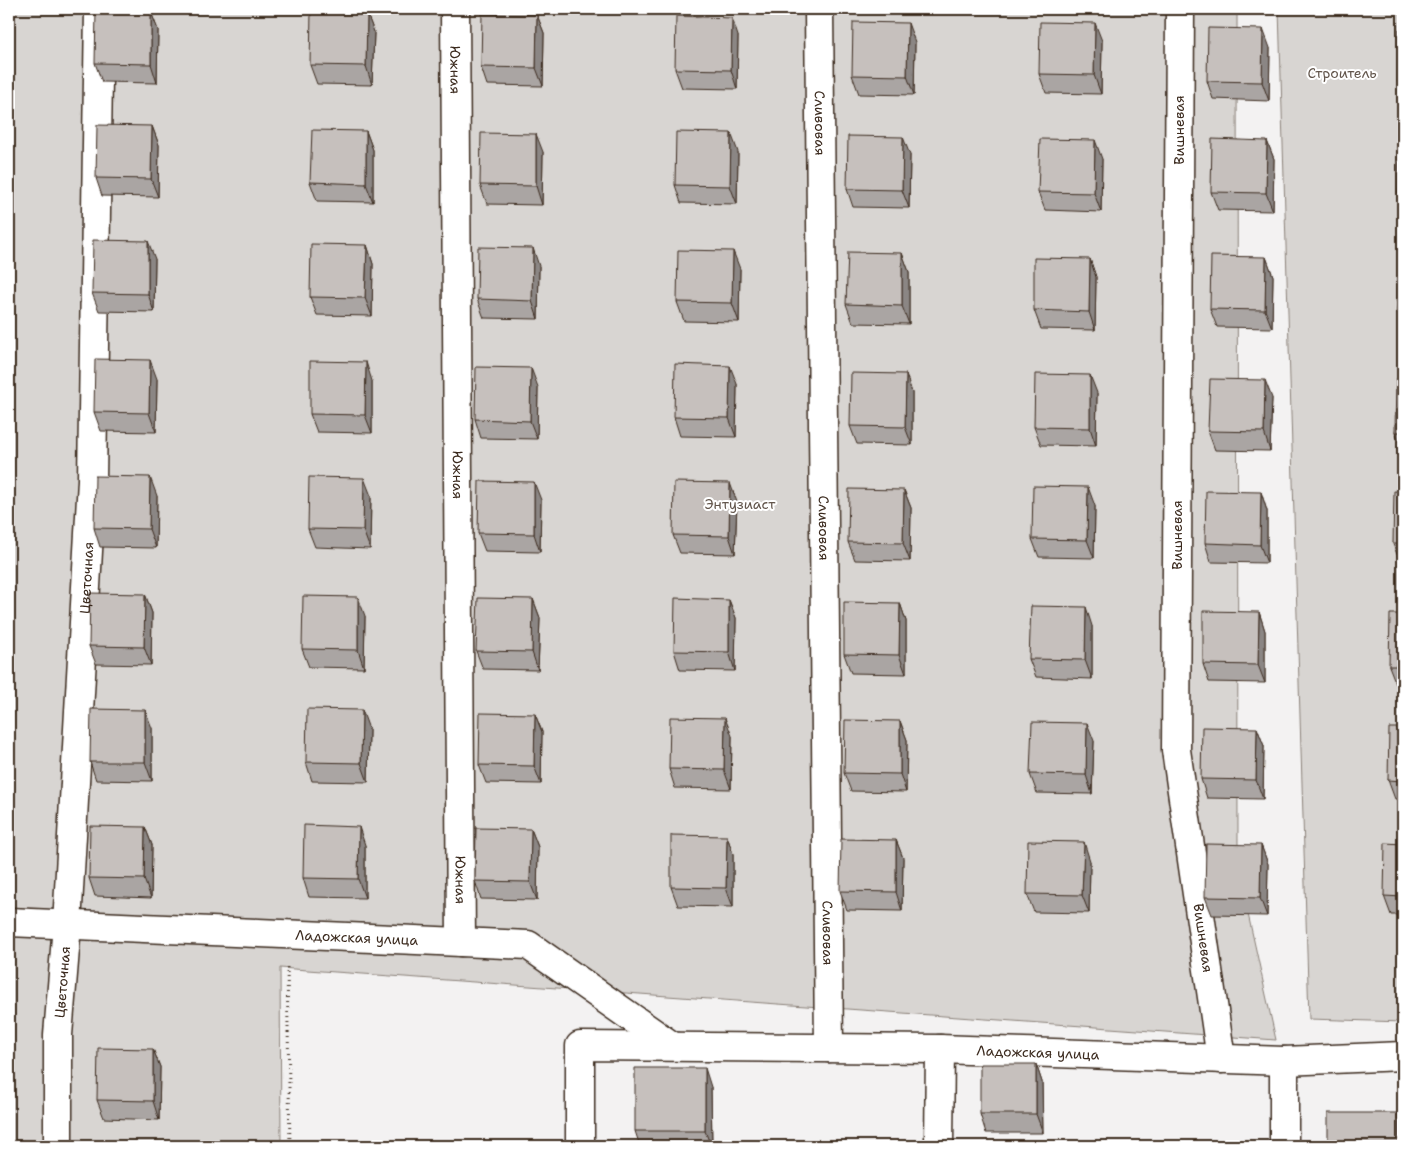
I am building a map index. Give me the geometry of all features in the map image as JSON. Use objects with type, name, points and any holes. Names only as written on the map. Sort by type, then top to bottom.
[{"type":"street","name":"Цветочная","points":[[58,1146],[58,1035],[67,925],[92,480],[100,9]]},
{"type":"street","name":"Южная","points":[[455,9],[461,942]]},
{"type":"street","name":"Сливовая","points":[[819,9],[829,1048]]},
{"type":"street","name":"Вишневая","points":[[1180,9],[1176,750],[1221,1059]]},
{"type":"street","name":"Ладожская улица","points":[[9,922],[528,945],[672,1046]]},
{"type":"street","name":"Ладожская улица","points":[[580,1146],[580,1046],[940,1049],[1284,1061],[1403,1056]]},
{"type":"street","points":[[940,1049],[940,1146]]},
{"type":"street","points":[[1284,1061],[1284,1146]]},
{"type":"path","points":[[287,934],[290,1146]]},
{"type":"green space","name":"Энтузиаст","points":[[9,9],[1237,9],[1238,869],[1276,1040],[280,968],[281,1146],[9,1146]]},
{"type":"green space","name":"Строитель","points":[[1279,9],[1403,9],[1403,1022],[1309,1019]]},
{"type":"building","points":[[96,11],[151,12],[151,64],[95,63]]},
{"type":"building","points":[[311,12],[367,14],[366,66],[310,65]]},
{"type":"building","points":[[482,14],[537,15],[536,68],[481,67]]},
{"type":"building","points":[[676,16],[732,18],[731,70],[675,69]]},
{"type":"building","points":[[853,22],[908,23],[907,76],[852,75]]},
{"type":"building","points":[[1040,22],[1095,23],[1094,75],[1039,74]]},
{"type":"building","points":[[1208,28],[1263,29],[1262,82],[1207,81]]},
{"type":"building","points":[[1399,29],[1403,29],[1403,82],[1398,82]]},
{"type":"building","points":[[97,125],[152,126],[151,179],[96,178]]},
{"type":"building","points":[[312,130],[366,131],[366,184],[310,182]]},
{"type":"building","points":[[676,132],[731,133],[730,186],[675,185]]},
{"type":"building","points":[[481,133],[536,134],[536,186],[480,185]]},
{"type":"building","points":[[848,136],[903,137],[902,190],[847,189]]},
{"type":"building","points":[[1040,139],[1095,140],[1094,193],[1038,192]]},
{"type":"building","points":[[1212,139],[1267,141],[1266,193],[1211,192]]},
{"type":"building","points":[[1399,140],[1403,140],[1403,193],[1398,193]]},
{"type":"building","points":[[93,240],[148,241],[148,294],[92,293]]},
{"type":"building","points":[[311,244],[367,245],[365,298],[310,297]]},
{"type":"building","points":[[478,247],[533,248],[532,301],[477,299]]},
{"type":"building","points":[[678,250],[733,251],[732,303],[677,302]]},
{"type":"building","points":[[848,252],[902,253],[902,306],[846,304]]},
{"type":"building","points":[[1211,256],[1266,257],[1265,310],[1210,309]]},
{"type":"building","points":[[1034,258],[1090,259],[1089,312],[1034,310]]},
{"type":"building","points":[[1399,258],[1403,258],[1403,311],[1397,311]]},
{"type":"building","points":[[95,359],[150,360],[149,413],[94,412]]},
{"type":"building","points":[[310,361],[366,362],[365,415],[310,414]]},
{"type":"building","points":[[675,364],[730,366],[729,418],[674,417]]},
{"type":"building","points":[[476,367],[531,368],[530,421],[475,419]]},
{"type":"building","points":[[851,373],[906,374],[905,427],[850,426]]},
{"type":"building","points":[[1035,374],[1090,375],[1090,428],[1034,427]]},
{"type":"building","points":[[1210,379],[1265,380],[1264,432],[1208,431]]},
{"type":"building","points":[[1396,379],[1403,379],[1403,432],[1395,432]]},
{"type":"building","points":[[95,476],[150,477],[149,529],[94,528]]},
{"type":"building","points":[[309,477],[364,478],[363,530],[308,529]]},
{"type":"building","points":[[479,481],[534,482],[534,534],[478,533]]},
{"type":"building","points":[[674,482],[730,483],[729,536],[673,535]]},
{"type":"building","points":[[1033,486],[1088,487],[1087,540],[1032,539]]},
{"type":"building","points":[[849,489],[904,490],[903,543],[848,542]]},
{"type":"building","points":[[1206,491],[1261,492],[1260,545],[1205,543]]},
{"type":"building","points":[[1394,491],[1403,492],[1403,544],[1393,544]]},
{"type":"building","points":[[90,593],[145,594],[144,647],[89,646]]},
{"type":"building","points":[[303,596],[358,597],[358,650],[302,649]]},
{"type":"building","points":[[478,598],[533,599],[532,652],[476,651]]},
{"type":"building","points":[[675,598],[729,600],[729,652],[674,651]]},
{"type":"building","points":[[844,602],[900,603],[899,655],[844,654]]},
{"type":"building","points":[[1031,606],[1086,607],[1085,660],[1029,659]]},
{"type":"building","points":[[1203,611],[1259,612],[1258,665],[1203,664]]},
{"type":"building","points":[[1390,614],[1403,614],[1403,666],[1389,666]]},
{"type":"building","points":[[91,709],[145,710],[145,762],[90,762]]},
{"type":"building","points":[[307,709],[362,710],[361,763],[306,762]]},
{"type":"building","points":[[480,713],[535,714],[534,766],[479,765]]},
{"type":"building","points":[[670,717],[725,718],[724,770],[669,769]]},
{"type":"building","points":[[845,720],[900,721],[900,774],[844,773]]},
{"type":"building","points":[[1032,722],[1087,723],[1086,775],[1030,774]]},
{"type":"building","points":[[1202,727],[1257,728],[1256,780],[1201,779]]},
{"type":"building","points":[[1389,728],[1403,728],[1403,781],[1388,780]]},
{"type":"building","points":[[304,825],[359,827],[358,879],[303,878]]},
{"type":"building","points":[[90,826],[145,827],[144,879],[89,878]]},
{"type":"building","points":[[476,828],[531,829],[530,882],[475,881]]},
{"type":"building","points":[[671,835],[727,836],[726,888],[671,887]]},
{"type":"building","points":[[841,839],[896,840],[896,892],[840,891]]},
{"type":"building","points":[[1028,841],[1084,842],[1082,895],[1027,894]]},
{"type":"building","points":[[1385,843],[1403,844],[1403,897],[1384,896]]},
{"type":"building","points":[[1206,844],[1261,845],[1260,898],[1205,897]]},
{"type":"building","points":[[98,1048],[153,1049],[153,1101],[97,1100]]},
{"type":"building","points":[[980,1064],[1036,1064],[1036,1114],[980,1114]]},
{"type":"building","points":[[635,1068],[705,1068],[705,1131],[635,1131]]},
{"type":"building","points":[[1328,1113],[1398,1113],[1399,1146],[1328,1146]]}]
